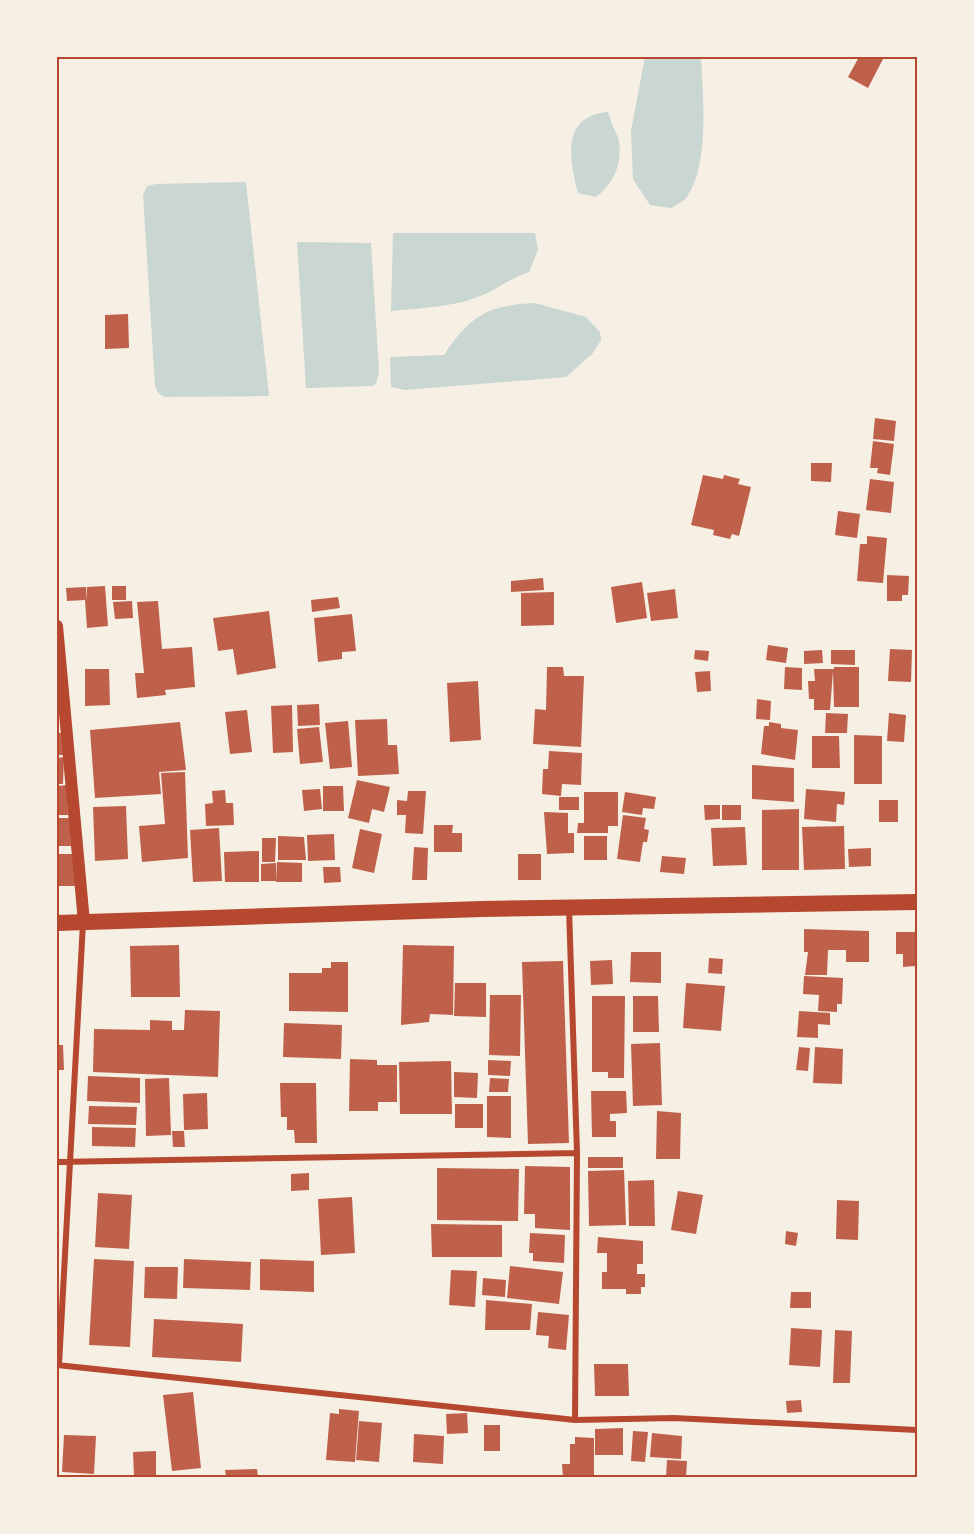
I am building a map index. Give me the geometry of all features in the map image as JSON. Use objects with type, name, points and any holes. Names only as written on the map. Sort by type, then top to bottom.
[{"type":"highway","points":[[57,923],[569,908],[917,902]]},
{"type":"main road","points":[[57,626],[62,727],[84,922]]},
{"type":"street","points":[[569,908],[578,1153],[575,1420]]},
{"type":"street","points":[[84,922],[58,1365],[575,1420],[674,1418],[917,1430]]},
{"type":"street","points":[[57,1161],[578,1153]]},
{"type":"shaded area","points":[[645,57],[701,57],[703,130],[699,168],[686,198],[671,208],[650,205],[633,179],[631,131]]},
{"type":"shaded area","points":[[608,112],[620,147],[616,171],[608,186],[596,197],[578,193],[571,153],[575,130],[593,115]]},
{"type":"shaded area","points":[[246,182],[269,396],[165,397],[159,394],[155,386],[143,195],[147,186],[156,184]]},
{"type":"shaded area","points":[[393,233],[535,233],[538,250],[529,272],[483,295],[449,305],[391,311]]},
{"type":"shaded area","points":[[297,242],[371,243],[379,372],[376,384],[306,388]]},
{"type":"shaded area","points":[[535,303],[586,317],[600,332],[601,340],[592,354],[566,377],[405,390],[391,387],[390,357],[444,355],[463,330],[482,315],[505,306]]},
{"type":"building","points":[[859,57],[883,59],[868,88],[848,77]]},
{"type":"building","points":[[128,314],[129,348],[105,349],[105,315]]},
{"type":"building","points":[[875,418],[896,421],[894,441],[873,439]]},
{"type":"building","points":[[873,441],[894,444],[890,475],[877,473],[878,468],[870,468]]},
{"type":"building","points":[[811,463],[832,463],[831,482],[811,481]]},
{"type":"building","points":[[703,475],[723,479],[724,475],[740,479],[738,484],[751,487],[739,536],[732,534],[730,539],[713,535],[714,530],[691,525]]},
{"type":"building","points":[[870,479],[894,482],[891,513],[866,510]]},
{"type":"building","points":[[838,511],[860,514],[857,538],[835,535]]},
{"type":"building","points":[[867,536],[887,538],[883,583],[857,581],[860,544],[867,544]]},
{"type":"building","points":[[887,575],[909,576],[908,595],[902,595],[902,601],[887,601]]},
{"type":"building","points":[[543,578],[544,590],[511,592],[511,581]]},
{"type":"building","points":[[642,582],[647,618],[616,623],[611,587]]},
{"type":"building","points":[[105,586],[108,626],[87,628],[85,600],[67,601],[66,588],[86,587],[87,601],[87,587]]},
{"type":"building","points":[[112,586],[126,586],[126,600],[112,600]]},
{"type":"building","points":[[675,589],[678,618],[651,621],[647,593]]},
{"type":"building","points":[[554,592],[554,625],[521,626],[521,593]]},
{"type":"building","points":[[338,597],[340,608],[312,612],[311,600]]},
{"type":"building","points":[[132,601],[133,618],[115,619],[113,602]]},
{"type":"building","points":[[158,601],[162,649],[192,647],[195,687],[165,690],[166,695],[137,698],[135,673],[144,673],[137,602]]},
{"type":"building","points":[[269,611],[276,668],[237,675],[233,649],[218,651],[213,618]]},
{"type":"building","points":[[352,614],[356,651],[342,652],[342,659],[318,662],[314,618]]},
{"type":"building","points":[[768,645],[788,648],[786,663],[766,660]]},
{"type":"building","points":[[890,649],[912,650],[911,682],[888,681]]},
{"type":"building","points":[[695,650],[709,651],[708,661],[694,659]]},
{"type":"building","points":[[822,650],[823,663],[804,664],[804,651]]},
{"type":"building","points":[[831,650],[855,650],[855,665],[831,664]]},
{"type":"building","points":[[547,667],[563,667],[564,676],[584,676],[581,747],[533,744],[535,709],[546,710]]},
{"type":"building","points":[[785,667],[802,668],[802,690],[784,689]]},
{"type":"building","points":[[834,667],[859,667],[859,707],[834,707],[833,671],[830,710],[814,710],[814,699],[809,699],[808,681],[815,681],[814,669],[834,669]]},
{"type":"building","points":[[85,669],[109,669],[110,705],[85,706]]},
{"type":"building","points":[[710,671],[711,691],[697,692],[695,672]]},
{"type":"building","points":[[478,681],[481,740],[450,742],[447,683]]},
{"type":"building","points":[[757,699],[771,701],[770,720],[756,719]]},
{"type":"building","points":[[319,704],[320,725],[298,726],[297,705]]},
{"type":"building","points":[[292,705],[293,752],[273,753],[271,706]]},
{"type":"building","points":[[247,710],[252,752],[230,754],[225,712]]},
{"type":"building","points":[[826,713],[848,714],[847,733],[825,733]]},
{"type":"building","points":[[889,713],[906,715],[904,742],[887,741]]},
{"type":"building","points":[[387,719],[388,745],[397,745],[399,774],[358,776],[355,720]]},
{"type":"building","points":[[348,721],[352,767],[330,769],[325,723]]},
{"type":"building","points":[[180,722],[186,770],[159,772],[161,794],[95,798],[90,730]]},
{"type":"building","points":[[769,722],[781,724],[781,728],[798,730],[795,760],[761,754],[764,726],[769,726]]},
{"type":"building","points":[[319,727],[323,762],[300,764],[297,729]]},
{"type":"building","points":[[57,733],[64,733],[65,755],[57,755]]},
{"type":"building","points":[[854,735],[882,736],[882,784],[854,784]]},
{"type":"building","points":[[812,736],[839,736],[840,768],[812,768]]},
{"type":"building","points":[[549,751],[582,753],[581,785],[562,784],[561,796],[542,794],[543,769],[548,769]]},
{"type":"building","points":[[64,757],[63,784],[57,784],[57,758]]},
{"type":"building","points":[[752,765],[794,768],[794,802],[752,799]]},
{"type":"building","points":[[185,772],[188,858],[142,862],[139,826],[165,824],[161,773]]},
{"type":"building","points":[[357,780],[390,787],[384,812],[372,809],[369,823],[348,818]]},
{"type":"building","points":[[67,785],[68,815],[57,815],[57,786]]},
{"type":"building","points":[[323,786],[343,786],[344,811],[323,811]]},
{"type":"building","points":[[320,789],[322,809],[304,811],[302,790]]},
{"type":"building","points":[[806,789],[845,792],[844,805],[837,804],[836,822],[804,819]]},
{"type":"building","points":[[225,790],[226,803],[233,803],[234,825],[206,826],[205,804],[213,803],[212,791]]},
{"type":"building","points":[[408,791],[426,791],[423,834],[405,833],[406,815],[397,815],[397,800],[407,801]]},
{"type":"building","points":[[584,792],[618,792],[618,826],[608,826],[608,833],[577,833],[578,823],[584,823]]},
{"type":"building","points":[[625,792],[656,797],[654,809],[643,808],[642,815],[622,812]]},
{"type":"building","points":[[559,797],[579,797],[579,810],[559,810]]},
{"type":"building","points":[[879,800],[898,800],[898,822],[879,822]]},
{"type":"building","points":[[704,805],[720,805],[720,819],[705,820]]},
{"type":"building","points":[[722,805],[741,805],[741,820],[722,820]]},
{"type":"building","points":[[126,806],[128,859],[95,861],[93,807]]},
{"type":"building","points":[[799,809],[799,870],[762,870],[762,810]]},
{"type":"building","points":[[544,812],[568,813],[568,833],[574,833],[574,853],[547,854]]},
{"type":"building","points":[[623,815],[646,818],[644,829],[649,830],[647,842],[643,842],[640,862],[617,859]]},
{"type":"building","points":[[57,818],[70,818],[71,846],[57,846]]},
{"type":"building","points":[[434,825],[453,825],[452,833],[462,833],[462,852],[434,852]]},
{"type":"building","points":[[844,826],[845,869],[804,870],[802,827]]},
{"type":"building","points":[[745,827],[747,865],[713,866],[711,828]]},
{"type":"building","points":[[219,828],[222,881],[193,882],[190,830]]},
{"type":"building","points":[[360,829],[382,834],[374,873],[352,868]]},
{"type":"building","points":[[334,834],[335,860],[308,861],[307,835]]},
{"type":"building","points":[[278,836],[304,837],[306,860],[278,860]]},
{"type":"building","points":[[584,836],[607,836],[607,860],[584,860]]},
{"type":"building","points":[[262,838],[276,838],[275,862],[262,862]]},
{"type":"building","points":[[414,847],[428,848],[427,880],[412,880]]},
{"type":"building","points":[[871,848],[871,866],[849,867],[848,849]]},
{"type":"building","points":[[259,851],[259,882],[225,882],[224,852]]},
{"type":"building","points":[[57,854],[76,854],[76,886],[57,886]]},
{"type":"building","points":[[518,854],[541,854],[541,880],[518,880]]},
{"type":"building","points":[[662,856],[686,858],[684,874],[660,872]]},
{"type":"building","points":[[277,862],[302,863],[302,882],[276,882]]},
{"type":"building","points":[[276,863],[276,881],[261,881],[261,864]]},
{"type":"building","points":[[323,867],[340,867],[341,882],[324,883]]},
{"type":"building","points":[[804,929],[869,931],[869,962],[846,962],[846,950],[828,950],[827,975],[805,975],[808,952],[804,952]]},
{"type":"building","points":[[896,932],[917,932],[916,966],[903,967],[903,954],[896,954]]},
{"type":"building","points":[[179,945],[180,997],[131,997],[130,946]]},
{"type":"building","points":[[403,945],[454,946],[453,1015],[430,1014],[429,1022],[401,1025]]},
{"type":"building","points":[[631,952],[661,952],[661,983],[630,982]]},
{"type":"building","points":[[709,958],[723,959],[722,974],[708,973]]},
{"type":"building","points":[[612,960],[613,984],[591,985],[590,961]]},
{"type":"building","points":[[563,961],[569,1143],[528,1144],[522,962]]},
{"type":"building","points":[[331,962],[348,962],[348,1012],[289,1011],[289,973],[322,973],[322,968],[331,968]]},
{"type":"building","points":[[804,976],[843,978],[842,1004],[837,1004],[837,1012],[818,1011],[819,995],[803,994]]},
{"type":"building","points":[[455,983],[486,983],[486,1017],[454,1016]]},
{"type":"building","points":[[686,983],[725,986],[721,1031],[683,1028]]},
{"type":"building","points":[[490,995],[521,995],[520,1056],[489,1055]]},
{"type":"building","points":[[592,996],[625,996],[624,1078],[608,1078],[608,1072],[592,1072]]},
{"type":"building","points":[[633,996],[658,996],[659,1032],[633,1032]]},
{"type":"building","points":[[185,1010],[220,1011],[218,1077],[93,1072],[94,1029],[150,1030],[150,1020],[172,1021],[172,1030],[184,1030]]},
{"type":"building","points":[[799,1011],[830,1013],[830,1025],[818,1024],[818,1038],[797,1037]]},
{"type":"building","points":[[284,1023],[342,1025],[341,1059],[283,1057]]},
{"type":"building","points":[[660,1043],[662,1105],[633,1106],[631,1044]]},
{"type":"building","points":[[57,1045],[63,1045],[64,1070],[57,1070]]},
{"type":"building","points":[[799,1047],[810,1048],[808,1071],[796,1070]]},
{"type":"building","points":[[815,1047],[843,1049],[842,1084],[813,1083]]},
{"type":"building","points":[[350,1059],[377,1060],[377,1065],[397,1065],[397,1102],[378,1102],[378,1111],[349,1111]]},
{"type":"building","points":[[488,1060],[511,1061],[510,1076],[488,1075]]},
{"type":"building","points":[[451,1061],[452,1114],[400,1114],[399,1062]]},
{"type":"building","points":[[454,1072],[478,1073],[477,1098],[454,1097]]},
{"type":"building","points":[[88,1076],[140,1078],[140,1103],[87,1101]]},
{"type":"building","points":[[169,1078],[171,1135],[146,1136],[145,1079]]},
{"type":"building","points":[[490,1078],[509,1079],[508,1092],[489,1092]]},
{"type":"building","points":[[280,1083],[316,1083],[317,1143],[295,1143],[294,1130],[287,1130],[287,1117],[281,1117]]},
{"type":"building","points":[[591,1091],[626,1091],[627,1113],[610,1114],[610,1121],[616,1121],[616,1137],[592,1137]]},
{"type":"building","points":[[207,1093],[208,1129],[184,1130],[183,1094]]},
{"type":"building","points":[[487,1096],[511,1096],[511,1138],[487,1137]]},
{"type":"building","points":[[455,1104],[483,1104],[483,1128],[455,1128]]},
{"type":"building","points":[[89,1106],[137,1107],[136,1125],[88,1124]]},
{"type":"building","points":[[657,1111],[681,1113],[680,1159],[656,1159]]},
{"type":"building","points":[[92,1127],[136,1128],[135,1147],[92,1146]]},
{"type":"building","points":[[172,1131],[184,1131],[185,1147],[173,1147]]},
{"type":"building","points":[[588,1157],[623,1157],[623,1168],[588,1168]]},
{"type":"building","points":[[525,1166],[570,1167],[570,1230],[535,1228],[535,1214],[524,1214]]},
{"type":"building","points":[[437,1168],[519,1169],[518,1221],[437,1220]]},
{"type":"building","points":[[624,1170],[626,1225],[589,1226],[588,1171]]},
{"type":"building","points":[[309,1173],[309,1190],[291,1191],[291,1174]]},
{"type":"building","points":[[654,1180],[655,1226],[629,1226],[628,1181]]},
{"type":"building","points":[[678,1191],[703,1195],[696,1234],[671,1230]]},
{"type":"building","points":[[98,1193],[132,1195],[129,1249],[95,1247]]},
{"type":"building","points":[[352,1197],[355,1253],[321,1255],[318,1199]]},
{"type":"building","points":[[837,1200],[859,1201],[858,1240],[836,1239]]},
{"type":"building","points":[[431,1224],[502,1225],[502,1257],[432,1257]]},
{"type":"building","points":[[786,1231],[798,1233],[796,1246],[785,1244]]},
{"type":"building","points":[[530,1233],[565,1235],[564,1263],[533,1261],[533,1253],[529,1253]]},
{"type":"building","points":[[598,1237],[643,1241],[643,1264],[637,1264],[637,1274],[645,1274],[645,1287],[641,1287],[641,1294],[626,1294],[626,1289],[602,1289],[602,1272],[607,1272],[607,1253],[597,1253]]},
{"type":"building","points":[[94,1259],[134,1261],[130,1347],[89,1345]]},
{"type":"building","points":[[184,1259],[251,1262],[250,1290],[183,1288]]},
{"type":"building","points":[[260,1259],[314,1261],[314,1292],[260,1290]]},
{"type":"building","points":[[510,1266],[563,1272],[559,1304],[507,1298]]},
{"type":"building","points":[[145,1267],[178,1267],[177,1299],[144,1298]]},
{"type":"building","points":[[451,1270],[477,1271],[475,1307],[449,1305]]},
{"type":"building","points":[[483,1278],[506,1280],[505,1297],[482,1295]]},
{"type":"building","points":[[791,1292],[811,1292],[811,1308],[790,1308]]},
{"type":"building","points":[[486,1300],[532,1304],[530,1330],[485,1330]]},
{"type":"building","points":[[538,1312],[569,1315],[566,1350],[548,1348],[549,1336],[536,1335]]},
{"type":"building","points":[[154,1319],[243,1324],[241,1362],[152,1357]]},
{"type":"building","points":[[791,1328],[822,1330],[820,1367],[789,1365]]},
{"type":"building","points":[[835,1330],[852,1331],[850,1383],[833,1383]]},
{"type":"building","points":[[594,1364],[628,1364],[629,1396],[595,1396]]},
{"type":"building","points":[[193,1392],[201,1468],[172,1471],[163,1395]]},
{"type":"building","points":[[801,1400],[802,1412],[787,1413],[786,1401]]},
{"type":"building","points":[[339,1409],[359,1411],[355,1462],[326,1460],[330,1413],[339,1414]]},
{"type":"building","points":[[467,1413],[468,1433],[447,1434],[446,1414]]},
{"type":"building","points":[[359,1421],[382,1423],[379,1462],[356,1460]]},
{"type":"building","points":[[484,1425],[500,1425],[500,1451],[484,1451]]},
{"type":"building","points":[[623,1428],[623,1455],[595,1455],[595,1429]]},
{"type":"building","points":[[633,1431],[648,1432],[645,1462],[631,1461]]},
{"type":"building","points":[[652,1433],[682,1436],[681,1459],[650,1457]]},
{"type":"building","points":[[414,1434],[444,1436],[443,1464],[413,1462]]},
{"type":"building","points":[[64,1435],[96,1436],[94,1474],[62,1472]]},
{"type":"building","points":[[575,1437],[594,1438],[594,1477],[563,1477],[562,1464],[570,1464],[570,1444],[575,1444]]},
{"type":"building","points":[[156,1451],[156,1477],[134,1477],[133,1452]]},
{"type":"building","points":[[667,1460],[687,1461],[686,1477],[666,1477]]},
{"type":"building","points":[[257,1469],[258,1477],[226,1477],[225,1470]]}]
